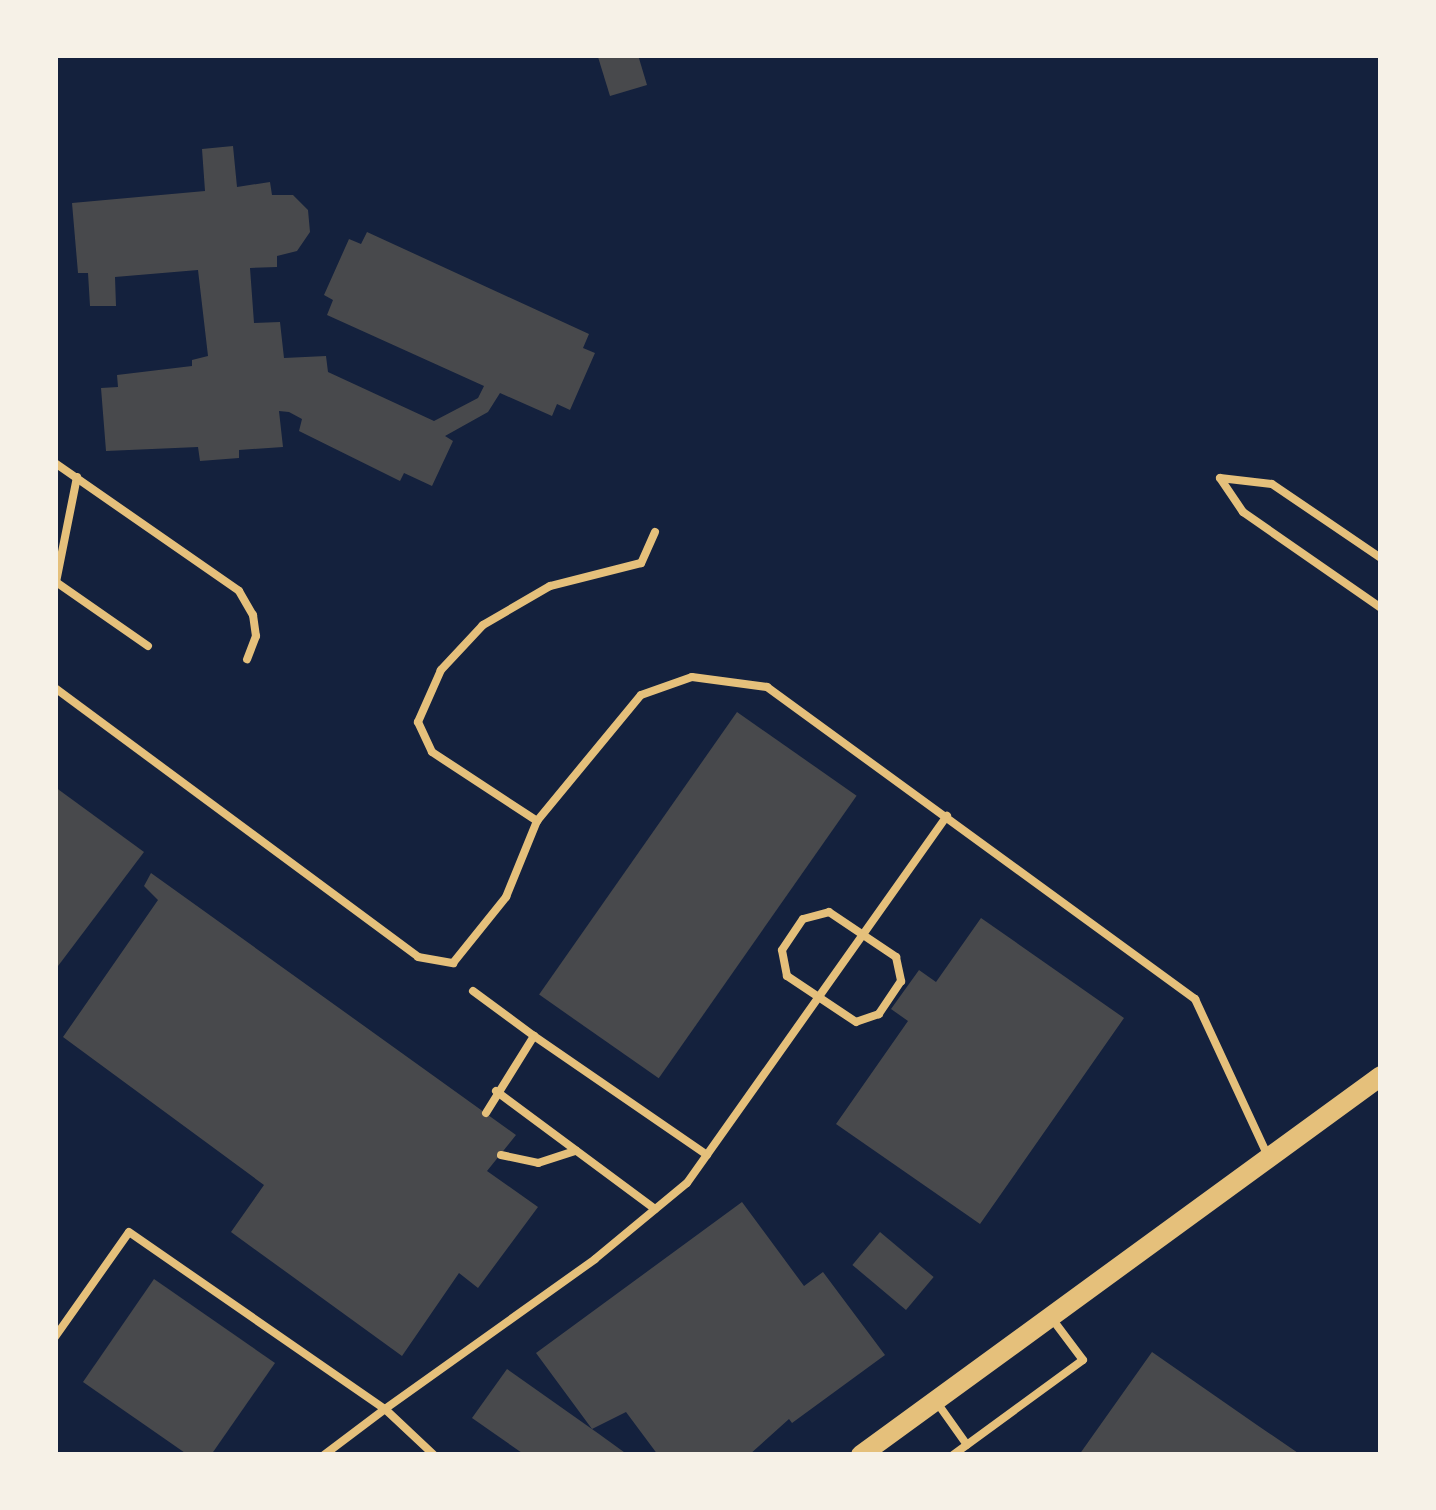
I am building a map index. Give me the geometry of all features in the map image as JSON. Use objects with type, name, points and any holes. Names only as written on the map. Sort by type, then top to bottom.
[{"type":"main road","points":[[860,1455],[1381,1076]]},
{"type":"lane","points":[[55,463],[239,591],[254,626],[247,660]]},
{"type":"lane","points":[[77,477],[56,582],[148,646]]},
{"type":"lane","points":[[1381,558],[1272,484],[1220,478],[1243,512],[1381,608]]},
{"type":"lane","points":[[537,821],[432,752],[418,722],[441,670],[483,625],[550,586],[641,563],[656,532]]},
{"type":"lane","points":[[55,688],[418,957],[453,963],[506,897],[537,821],[642,695],[692,677],[767,687],[1194,999],[1269,1158]]},
{"type":"lane","points":[[324,1455],[687,1183],[947,816]]},
{"type":"lane","points":[[829,912],[896,957],[902,981],[879,1014],[856,1022],[818,999],[787,976],[782,950],[803,919],[829,912]]},
{"type":"lane","points":[[474,991],[707,1155]]},
{"type":"lane","points":[[486,1113],[496,1091],[534,1036]]},
{"type":"lane","points":[[496,1091],[655,1209]]},
{"type":"lane","points":[[500,1154],[538,1163],[576,1151]]},
{"type":"lane","points":[[55,1337],[128,1232],[385,1409],[434,1455]]},
{"type":"lane","points":[[953,1455],[1083,1360],[1050,1317]]},
{"type":"lane","points":[[935,1401],[967,1445]]},
{"type":"building","points":[[638,55],[647,85],[610,96],[598,57]]},
{"type":"building","points":[[233,146],[237,187],[270,182],[272,195],[293,195],[308,210],[310,232],[297,251],[277,256],[277,267],[250,268],[254,323],[280,322],[284,358],[326,356],[328,372],[434,421],[478,398],[484,386],[327,315],[333,300],[324,295],[349,239],[361,244],[367,232],[589,334],[583,348],[595,353],[570,410],[557,404],[552,416],[500,393],[488,412],[445,436],[453,441],[432,486],[404,473],[400,481],[299,431],[302,419],[289,412],[279,411],[283,447],[239,450],[239,458],[200,461],[198,447],[106,451],[101,388],[118,387],[117,375],[192,366],[192,360],[208,356],[198,270],[115,277],[116,306],[90,306],[88,273],[78,273],[72,203],[205,191],[202,149]]},
{"type":"building","points":[[737,712],[857,796],[659,1078],[539,995]]},
{"type":"building","points":[[55,787],[144,852],[55,970]]},
{"type":"building","points":[[151,873],[516,1135],[487,1171],[538,1207],[478,1288],[459,1273],[402,1356],[231,1232],[264,1185],[63,1037],[158,900],[144,886]]},
{"type":"building","points":[[981,918],[1124,1018],[980,1224],[836,1124],[908,1021],[891,1009],[919,970],[936,982]]},
{"type":"building","points":[[742,1202],[804,1286],[823,1272],[885,1355],[792,1423],[789,1419],[749,1455],[658,1455],[626,1412],[592,1429],[536,1353]]},
{"type":"building","points":[[880,1232],[934,1277],[906,1310],[852,1265]]},
{"type":"building","points":[[154,1279],[275,1363],[211,1455],[188,1455],[83,1382]]},
{"type":"building","points":[[1152,1352],[1257,1425],[1301,1455],[1079,1455]]},
{"type":"building","points":[[507,1369],[628,1455],[525,1455],[472,1418]]}]
